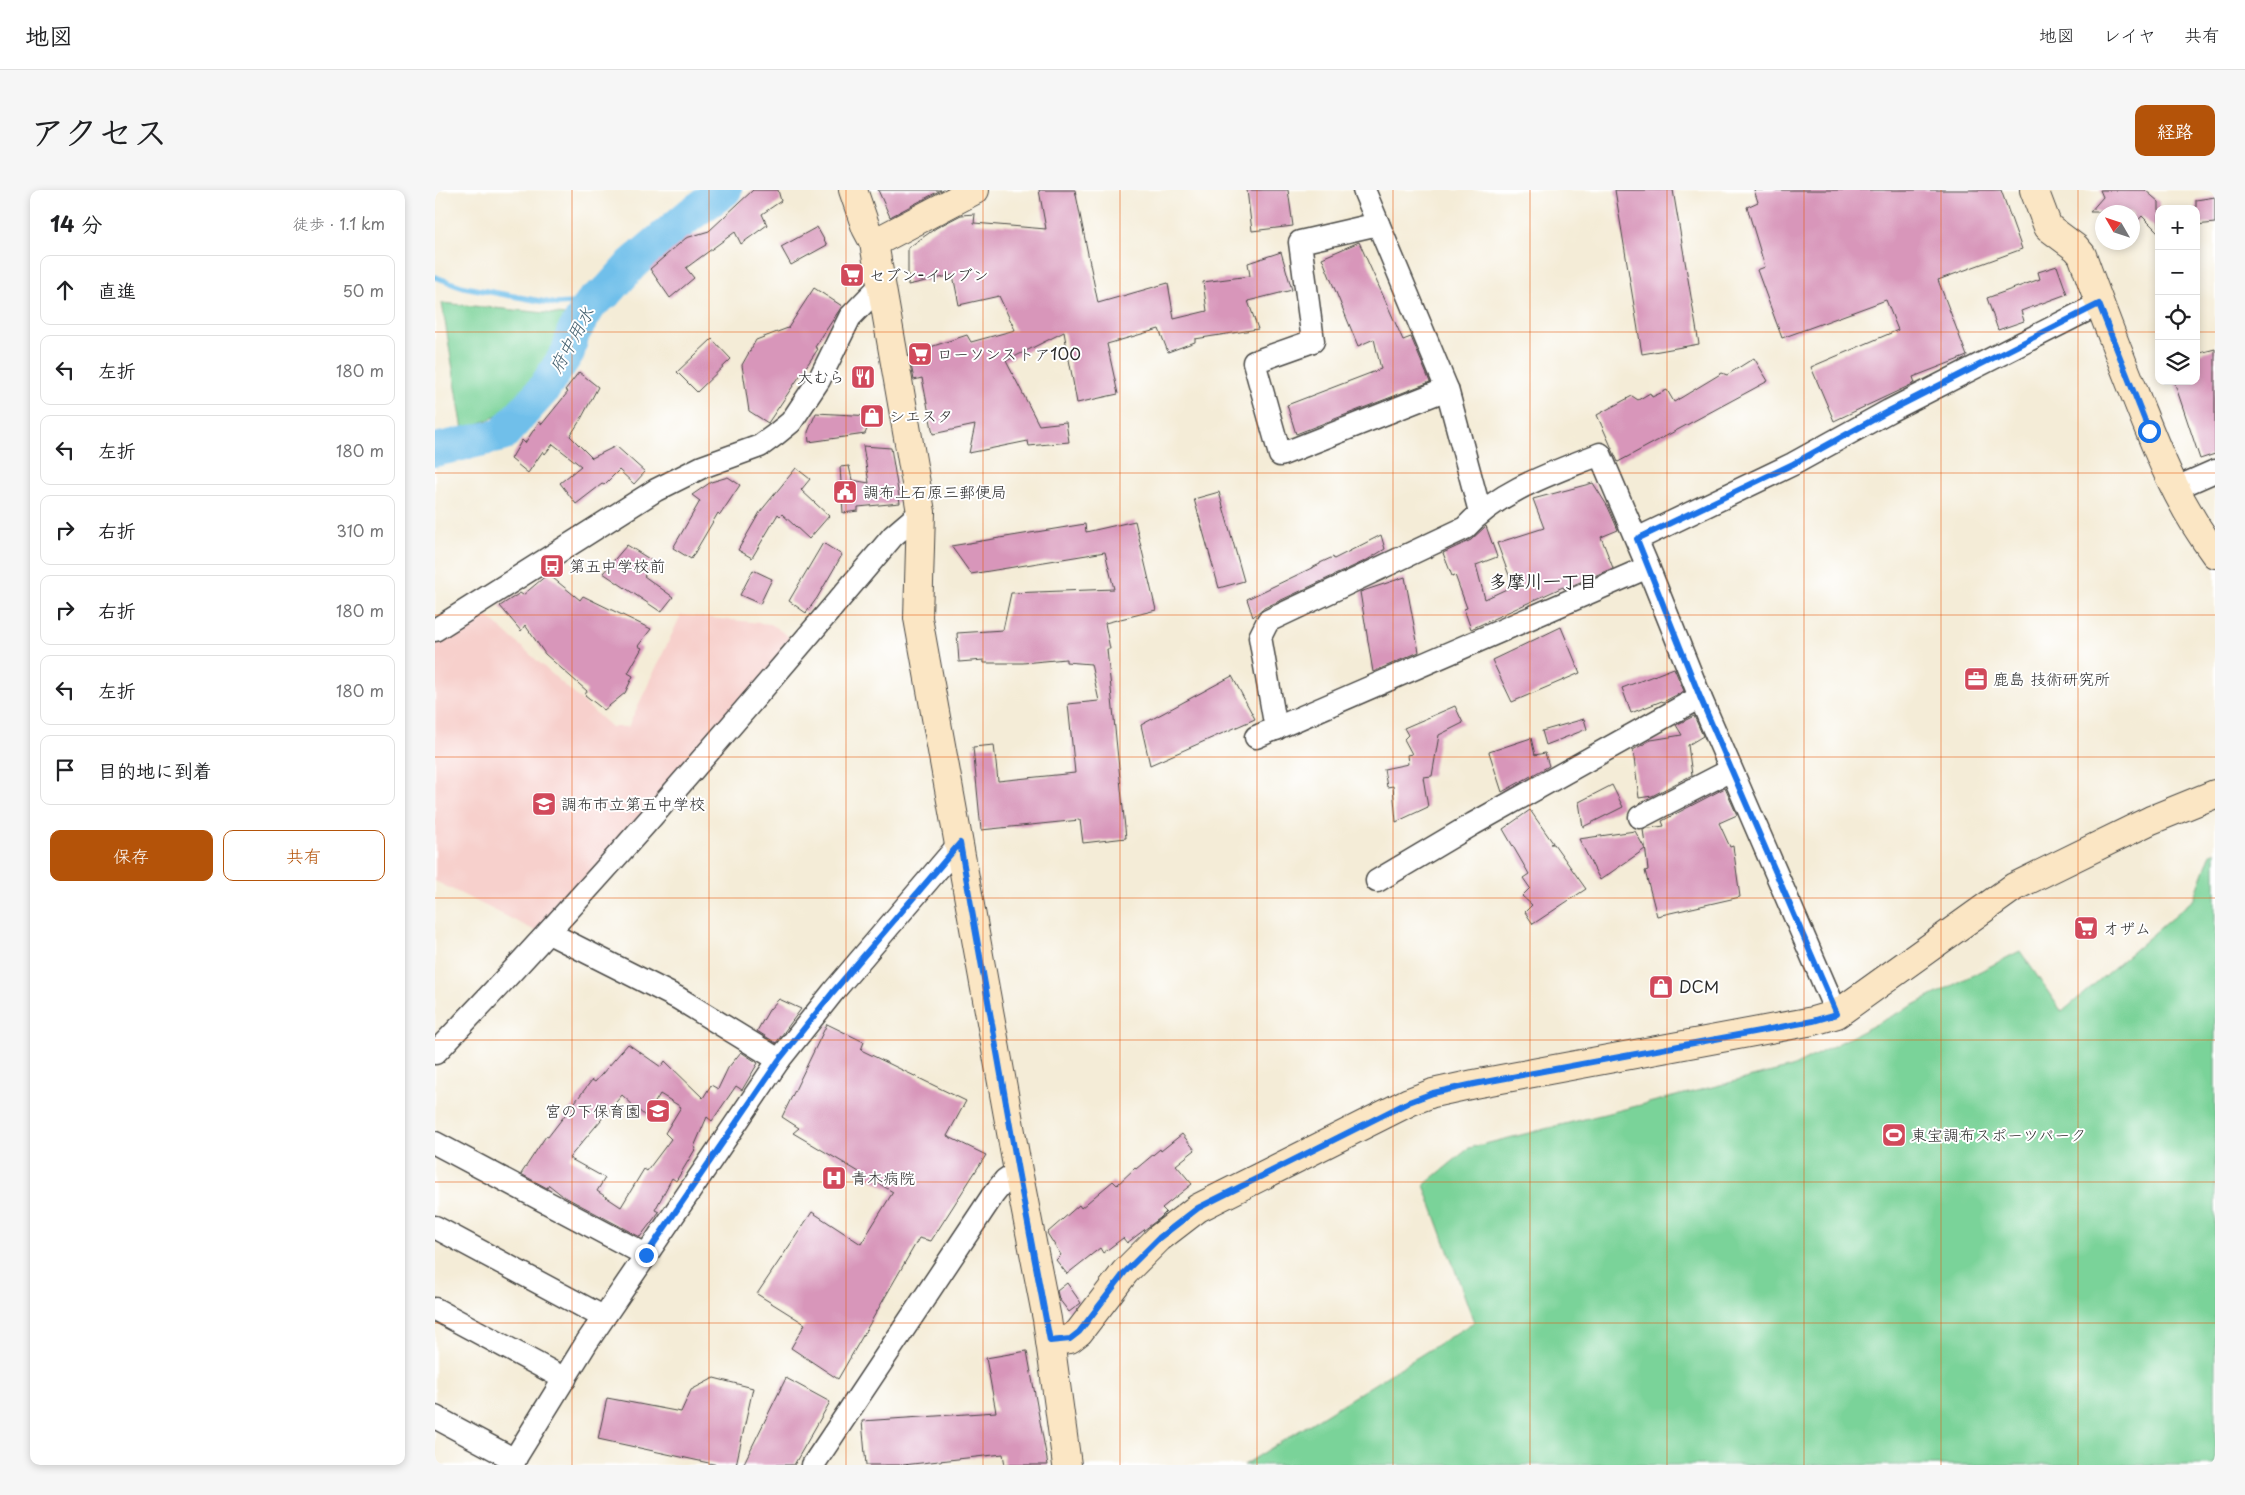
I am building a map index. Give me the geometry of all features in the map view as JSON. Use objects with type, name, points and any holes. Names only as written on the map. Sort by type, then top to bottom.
[{"type":"street","points":[[853,190],[866,228],[874,243],[921,512],[918,618],[1050,1341],[1067,1465]]},
{"type":"street","points":[[874,243],[975,190]]},
{"type":"street","points":[[1364,190],[1447,389],[1480,512]]},
{"type":"street","points":[[2034,190],[2048,227],[2076,248],[2082,255],[2099,304],[2174,489],[2195,526],[2215,554]]},
{"type":"street","points":[[1377,224],[1300,242],[1313,341],[1254,362],[1280,455],[1447,389]]},
{"type":"street","points":[[435,630],[656,490],[702,467],[760,446],[775,435],[791,422],[819,380],[850,317],[881,285]]},
{"type":"street","points":[[1637,539],[1793,464],[1889,411],[2099,304]]},
{"type":"street","points":[[1648,567],[1266,733],[1260,637],[1268,621],[1465,528],[1480,512],[1528,484],[1600,454],[1637,539],[1700,697],[1837,1014]]},
{"type":"street","points":[[2174,489],[2215,471]]},
{"type":"street","points":[[435,1053],[549,933],[669,798],[893,536],[921,512]]},
{"type":"street","points":[[1377,881],[1473,824],[1700,697]]},
{"type":"street","points":[[1640,817],[1731,770]]},
{"type":"street","points":[[1050,1341],[1070,1339],[1079,1332],[1125,1272],[1159,1238],[1198,1208],[1409,1102],[1433,1093],[1457,1088],[1813,1021],[1837,1014],[2015,887],[2151,820],[2215,794]]},
{"type":"street","points":[[435,1417],[513,1462],[603,1318],[779,1060],[833,992],[960,843]]},
{"type":"street","points":[[549,933],[678,998],[779,1060]]},
{"type":"street","points":[[435,1143],[646,1255]]},
{"type":"street","points":[[813,1465],[993,1195],[1005,1180],[1018,1171]]},
{"type":"street","points":[[435,1226],[603,1318]]},
{"type":"street","points":[[435,1309],[565,1379]]},
{"type":"shaded area","name":"調布市立第五中学校","points":[[485,614],[611,727],[628,727],[681,615],[771,624],[796,642],[540,933],[435,881],[435,645]]},
{"type":"green space","points":[[442,303],[566,315],[550,357],[502,414],[463,430]]},
{"type":"green space","points":[[2215,851],[2215,1465],[1244,1465],[1474,1322],[1424,1185],[1469,1148],[1792,1067],[2020,951],[2062,1012],[2194,899],[2211,853]]},
{"type":"building","points":[[753,190],[778,190],[781,201],[762,214],[767,225],[741,244],[735,232],[686,268],[694,278],[670,298],[650,269],[686,238],[709,231]]},
{"type":"building","points":[[878,190],[941,190],[890,217]]},
{"type":"building","points":[[1039,190],[1075,190],[1098,303],[1168,283],[1174,319],[1207,311],[1203,282],[1250,276],[1248,263],[1281,252],[1292,290],[1248,301],[1258,329],[1195,339],[1195,342],[1168,352],[1159,329],[1107,344],[1118,394],[1077,403],[1064,332],[1006,361],[1039,425],[1066,422],[1069,442],[1029,446],[1028,441],[969,453],[975,425],[933,434],[922,378],[914,380],[909,354],[967,335],[971,342],[1015,330],[999,296],[959,305],[953,275],[908,285],[908,248],[936,228],[961,215],[975,214],[974,223],[1046,229]]},
{"type":"building","points":[[1247,190],[1288,190],[1293,226],[1252,231]]},
{"type":"building","points":[[1615,190],[1673,190],[1699,344],[1642,354]]},
{"type":"building","points":[[1754,190],[2001,190],[2022,249],[1938,280],[1967,356],[1913,377],[1915,383],[1834,421],[1811,367],[1898,330],[1886,300],[1782,338],[1757,270],[1765,267],[1747,207],[1758,202]]},
{"type":"building","points":[[2100,190],[2145,190],[2159,202],[2159,205],[2155,205],[2155,229],[2142,216],[2140,218],[2140,205],[2096,205],[2103,197]]},
{"type":"building","points":[[2215,197],[2215,223],[2200,225],[2200,205],[2196,205],[2196,200]]},
{"type":"building","points":[[817,227],[827,245],[791,265],[781,247]]},
{"type":"building","points":[[1359,242],[1403,340],[1411,337],[1430,382],[1296,434],[1287,405],[1381,369],[1374,339],[1358,346],[1322,258]]},
{"type":"building","points":[[2057,266],[2067,294],[2021,311],[2024,321],[1998,330],[1987,298],[2040,279],[2038,272]]},
{"type":"building","points":[[814,288],[842,306],[815,347],[818,349],[768,423],[749,411],[742,365],[756,340],[788,328]]},
{"type":"building","points":[[712,339],[731,359],[697,392],[677,372]]},
{"type":"building","points":[[2215,349],[2215,454],[2200,459],[2175,385],[2200,385],[2200,353]]},
{"type":"building","points":[[1754,358],[1768,381],[1618,462],[1597,415],[1632,396],[1638,400],[1650,393],[1652,397],[1667,390],[1674,402],[1722,373],[1727,375]]},
{"type":"building","points":[[579,372],[598,387],[570,436],[592,458],[616,446],[645,472],[634,484],[619,470],[604,485],[602,484],[576,504],[560,483],[581,466],[553,444],[545,454],[543,451],[528,473],[511,459],[522,440],[525,443],[539,422],[542,424],[568,392],[565,390]]},
{"type":"building","points":[[816,413],[872,416],[865,434],[809,442],[808,432]]},
{"type":"building","points":[[863,446],[891,448],[900,503],[858,507],[858,511],[843,513],[840,467],[849,466],[852,480],[869,483]]},
{"type":"building","points":[[796,468],[810,479],[801,490],[829,516],[809,539],[782,514],[780,516],[778,514],[752,558],[738,550],[760,512]]},
{"type":"building","points":[[728,477],[740,485],[720,515],[718,513],[691,559],[673,548],[700,501],[692,495],[711,482]]},
{"type":"building","points":[[1593,483],[1608,507],[1618,530],[1601,537],[1613,568],[1564,589],[1563,587],[1471,629],[1464,609],[1467,608],[1455,575],[1452,576],[1443,553],[1471,540],[1486,526],[1497,557],[1476,565],[1485,599],[1513,586],[1497,543],[1544,528],[1533,499]]},
{"type":"building","points":[[1219,492],[1244,581],[1219,588],[1194,499]]},
{"type":"building","points":[[1135,521],[1156,610],[1105,623],[1110,649],[1107,649],[1126,838],[1083,843],[1080,820],[981,830],[973,747],[994,745],[998,781],[1075,773],[1068,704],[1099,701],[1091,664],[1066,662],[1066,659],[1023,663],[984,663],[984,660],[959,662],[957,633],[1003,630],[1011,593],[1114,589],[1105,552],[971,574],[951,546],[1085,524],[1086,532]]},
{"type":"building","points":[[1381,535],[1385,549],[1367,560],[1262,609],[1253,617],[1247,599]]},
{"type":"building","points":[[823,543],[842,555],[806,613],[789,601]]},
{"type":"building","points":[[627,545],[654,562],[644,576],[673,597],[661,612],[603,573]]},
{"type":"building","points":[[753,570],[772,579],[760,604],[740,595]]},
{"type":"building","points":[[548,574],[580,600],[583,596],[651,629],[638,646],[642,648],[628,673],[633,676],[625,693],[604,710],[585,695],[587,691],[545,654],[525,625],[521,631],[500,606],[520,593],[523,595]]},
{"type":"building","points":[[1405,577],[1419,652],[1373,672],[1360,592]]},
{"type":"building","points":[[1561,627],[1580,673],[1512,702],[1492,660]]},
{"type":"building","points":[[1674,668],[1684,691],[1663,702],[1631,713],[1622,688]]},
{"type":"building","points":[[1232,676],[1255,719],[1150,765],[1141,725]]},
{"type":"building","points":[[1455,706],[1463,723],[1439,735],[1432,776],[1423,777],[1428,807],[1396,822],[1393,786],[1387,787],[1384,769],[1408,764],[1407,755],[1412,754],[1404,739],[1408,735],[1404,728]]},
{"type":"building","points":[[1694,716],[1703,736],[1688,745],[1692,775],[1652,796],[1639,798],[1633,750],[1651,740],[1682,735],[1676,725]]},
{"type":"building","points":[[1584,719],[1587,729],[1546,745],[1542,731]]},
{"type":"building","points":[[1531,738],[1535,755],[1545,753],[1549,766],[1502,792],[1489,752]]},
{"type":"building","points":[[1612,785],[1623,807],[1583,827],[1579,802]]},
{"type":"building","points":[[1725,788],[1737,815],[1719,823],[1730,847],[1733,846],[1740,897],[1657,916],[1645,871],[1648,870],[1643,829],[1664,826],[1662,821]]},
{"type":"building","points":[[1530,810],[1553,843],[1550,844],[1554,844],[1586,889],[1533,924],[1525,912],[1532,905],[1522,896],[1530,888],[1523,878],[1529,874],[1503,829]]},
{"type":"building","points":[[1635,831],[1645,849],[1600,880],[1579,839]]},
{"type":"building","points":[[779,999],[801,1009],[776,1043],[757,1031],[769,1010]]},
{"type":"building","points":[[827,1024],[864,1042],[861,1050],[966,1101],[947,1136],[986,1155],[931,1241],[919,1238],[838,1379],[791,1348],[805,1324],[757,1294],[812,1212],[861,1244],[893,1192],[793,1133],[799,1128],[782,1117]]},
{"type":"building","points":[[628,1044],[661,1067],[665,1061],[703,1098],[711,1085],[718,1089],[728,1068],[741,1052],[758,1063],[742,1090],[736,1086],[712,1121],[707,1117],[694,1147],[696,1148],[676,1181],[672,1178],[655,1210],[659,1212],[640,1237],[563,1196],[549,1185],[547,1188],[521,1174],[546,1136],[548,1137],[592,1080],[595,1082]],"holes":[[[660,1094],[681,1107],[665,1133],[671,1139],[647,1171],[644,1169],[621,1207],[597,1191],[605,1178],[569,1158],[622,1095],[646,1117]]]},
{"type":"building","points":[[1182,1134],[1195,1150],[1176,1165],[1192,1184],[1162,1208],[1166,1212],[1160,1218],[1127,1243],[1123,1238],[1103,1253],[1100,1248],[1067,1274],[1056,1260],[1061,1255],[1047,1233],[1079,1205],[1081,1208],[1113,1181],[1117,1185],[1135,1168]]},
{"type":"building","points":[[1067,1283],[1081,1303],[1069,1312],[1059,1299],[1057,1291]]},
{"type":"building","points":[[1027,1351],[1048,1465],[1005,1465],[1003,1454],[903,1465],[866,1465],[862,1421],[996,1412],[986,1358]]},
{"type":"building","points":[[714,1378],[753,1388],[736,1465],[718,1465],[598,1439],[607,1398],[681,1412],[691,1390]]},
{"type":"building","points":[[786,1378],[830,1402],[794,1465],[743,1465]]},
{"type":"waterway","name":"府中用水","points":[[435,450],[502,435],[543,390],[568,352],[573,333],[592,302],[608,291],[632,264],[691,214],[725,190]]},
{"type":"waterway","points":[[435,277],[464,287],[556,304],[592,302]]},
{"type":"place","name":"セブン-イレブン","points":[[852,275]]},
{"type":"place","name":"ローソンストア100","points":[[920,354]]},
{"type":"place","name":"大むら","points":[[863,377]]},
{"type":"place","name":"シエスタ","points":[[872,416]]},
{"type":"place","name":"調布上石原三郵便局","points":[[845,492]]},
{"type":"place","name":"第五中学校前","points":[[552,566]]},
{"type":"place","name":"鹿島 技術研究所","points":[[1976,679]]},
{"type":"place","name":"調布市立第五中学校","points":[[544,804]]},
{"type":"place","name":"オザム","points":[[2086,928]]},
{"type":"place","name":"DCM","points":[[1661,987]]},
{"type":"place","name":"宮の下保育園","points":[[658,1111]]},
{"type":"place","name":"東宝調布スポーツパーク","points":[[1894,1135]]},
{"type":"place","name":"青木病院","points":[[834,1178]]},
{"type":"district","name":"多摩川一丁目","points":[[1543,582]]},
{"type":"route","points":[[646,1255],[779,1060],[833,992],[960,843],[1050,1341],[1070,1339],[1079,1332],[1125,1272],[1159,1238],[1198,1208],[1409,1102],[1433,1093],[1474,1084],[1813,1021],[1837,1014],[1700,697],[1637,539],[1793,464],[1993,356],[2099,304],[2149,431]]}]
